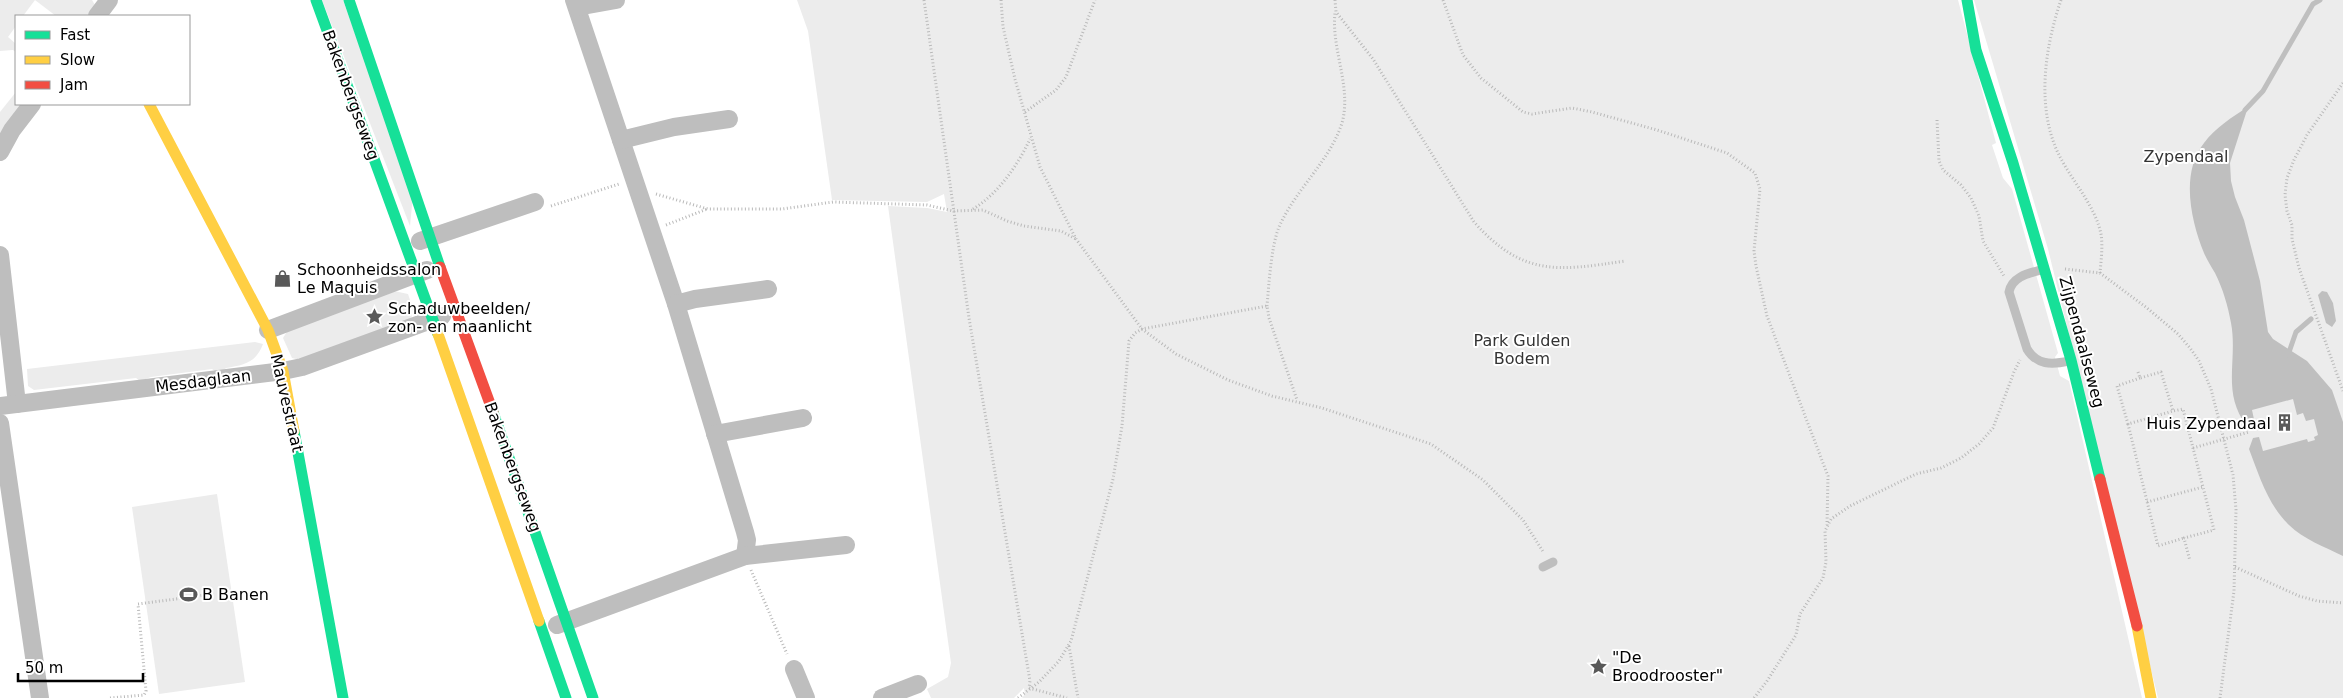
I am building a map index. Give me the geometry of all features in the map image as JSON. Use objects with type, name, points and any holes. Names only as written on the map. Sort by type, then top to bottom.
[{"type":"street","name":"Bakenbergseweg","points":[[316,0],[433,320],[566,698]]},
{"type":"street","name":"Bakenbergseweg","points":[[349,0],[429,238],[516,474],[567,622],[588,697]]},
{"type":"street","points":[[616,0],[575,3],[676,304],[746,532],[745,556]]},
{"type":"street","name":"Zijpendaalseweg","points":[[1967,0],[1976,50],[2045,269],[2071,360],[2137,626],[2151,698]]},
{"type":"street","points":[[0,152],[12,130],[31,105]]},
{"type":"street","name":"Mauvestraat","points":[[150,105],[268,330],[283,371],[343,698]]},
{"type":"street","points":[[622,140],[674,127],[729,119]]},
{"type":"street","points":[[405,246],[535,202]]},
{"type":"street","points":[[0,255],[8,405]]},
{"type":"street","points":[[268,330],[439,266]]},
{"type":"street","points":[[676,304],[695,299],[768,289]]},
{"type":"street","name":"Mesdaglaan","points":[[8,405],[283,371],[302,366],[456,311]]},
{"type":"street","points":[[715,434],[803,418]]},
{"type":"street","points":[[0,424],[40,698]]},
{"type":"street","points":[[542,631],[745,556],[846,545]]},
{"type":"street","points":[[794,668],[806,698]]},
{"type":"street","points":[[882,698],[918,684]]},
{"type":"lane","points":[[2045,269],[2018,278],[2009,292],[2027,349],[2035,359],[2049,364],[2071,360]]},
{"type":"lane","points":[[1543,567],[1553,562]]},
{"type":"path","points":[[924,0],[953,211],[990,448],[1030,681],[1029,688]]},
{"type":"path","points":[[1001,0],[1003,27],[1030,138],[1040,167],[1076,239],[1112,285],[1142,329],[1176,354],[1228,380],[1272,396],[1297,400],[1430,444],[1489,487],[1523,520],[1539,548],[1553,562]]},
{"type":"path","points":[[1025,112],[1056,90],[1066,77],[1096,0]]},
{"type":"path","points":[[1297,400],[1269,318],[1267,306],[1279,228],[1330,148],[1342,122],[1345,98],[1334,26],[1336,12],[1334,0]]},
{"type":"path","points":[[1443,0],[1463,55],[1481,78],[1523,112],[1532,114],[1572,108],[1592,112],[1657,130],[1727,153],[1755,172],[1760,189],[1754,251],[1759,281],[1767,316],[1828,476],[1828,525],[1825,540],[1826,562],[1823,578],[1800,614],[1796,635],[1768,682],[1754,698]]},
{"type":"path","points":[[2061,0],[2052,31],[2046,65],[2049,122],[2058,152],[2091,210],[2101,234],[2100,273]]},
{"type":"path","points":[[1336,12],[1372,59],[1464,206],[1492,242],[1511,254],[1546,268],[1573,269],[1625,261]]},
{"type":"path","points":[[2343,83],[2307,135],[2287,178],[2285,194],[2299,268],[2343,391]]},
{"type":"path","points":[[1937,120],[1939,161],[1943,170],[1961,185],[1971,198],[1979,216],[1983,241],[1997,267],[2012,285]]},
{"type":"path","points":[[972,209],[986,199],[1007,177],[1030,138]]},
{"type":"path","points":[[535,202],[545,208],[636,182],[666,199],[708,209],[782,209],[833,202],[927,205],[953,211],[972,209],[992,213],[1007,221],[1024,226],[1061,230],[1076,239]]},
{"type":"path","points":[[652,230],[708,209]]},
{"type":"path","points":[[2045,269],[2100,273],[2178,334],[2190,348],[2206,376],[2224,439],[2235,490],[2235,567],[2220,698]]},
{"type":"path","points":[[1018,698],[1039,682],[1059,661],[1069,645],[1113,479],[1122,426],[1129,341],[1135,333],[1142,329],[1267,306]]},
{"type":"path","points":[[1828,525],[1837,514],[1850,506],[1916,474],[1941,468],[1961,458],[1978,444],[1993,428],[2014,372],[2027,349]]},
{"type":"path","points":[[2138,372],[2140,378]]},
{"type":"path","points":[[2128,424],[2182,409],[2214,530],[2158,546],[2117,386],[2161,372],[2173,411]]},
{"type":"path","points":[[2193,448],[2249,432]]},
{"type":"path","points":[[2147,502],[2203,487]]},
{"type":"path","points":[[2184,538],[2190,561]]},
{"type":"path","points":[[745,556],[794,668]]},
{"type":"path","points":[[2235,567],[2299,596],[2317,601],[2343,603]]},
{"type":"path","points":[[110,698],[144,695],[146,691],[138,604],[206,595]]},
{"type":"path","points":[[1069,645],[1078,698]]},
{"type":"path","points":[[1029,688],[1067,698]]},
{"type":"green space","points":[[0,0],[35,0],[24,15],[15,15],[15,27],[8,37],[15,43],[15,51],[0,51]]},
{"type":"green space","points":[[35,0],[92,0],[95,5],[88,15],[55,15]]},
{"type":"green space","points":[[322,0],[343,0],[413,195],[410,226]]},
{"type":"green space","name":"Park Gulden Bodem","points":[[797,0],[1958,0],[1996,143],[1992,145],[2003,178],[2012,189],[2058,353],[2055,357],[2060,376],[2069,381],[2142,698],[1022,698],[1025,694],[1024,688],[1014,698],[931,698],[927,689],[948,677],[951,663],[888,206],[927,208],[947,212],[944,194],[927,202],[832,200],[808,31]]},
{"type":"green space","name":"Zypendaal","points":[[1974,0],[2343,0],[2343,698],[2158,698],[2048,249]]},
{"type":"green space","points":[[15,93],[15,105],[21,105],[0,135],[0,112]]},
{"type":"green space","points":[[394,291],[408,294],[413,309],[411,320],[300,360],[292,358],[283,338],[288,330]]},
{"type":"green space","points":[[255,342],[263,344],[253,359],[217,373],[212,369],[151,377],[140,381],[136,378],[34,390],[28,386],[27,369]]},
{"type":"green space","name":"B Banen","points":[[217,494],[245,682],[159,694],[132,507]]},
{"type":"shaded area","points":[[2248,107],[2230,163],[2231,181],[2244,220],[2260,281],[2268,332],[2273,339],[2307,361],[2332,390],[2343,422],[2343,556],[2314,542],[2289,525],[2275,508],[2265,489],[2249,449],[2253,438],[2259,437],[2263,451],[2307,439],[2308,442],[2315,440],[2314,437],[2318,435],[2314,419],[2306,421],[2303,413],[2297,415],[2293,399],[2252,410],[2255,424],[2247,426],[2239,414],[2232,389],[2233,337],[2228,310],[2220,285],[2205,256],[2195,227],[2190,197],[2190,183],[2192,168],[2197,155],[2213,132]]},
{"type":"shaded area","points":[[2322,291],[2327,292],[2333,303],[2336,321],[2332,327],[2326,323],[2318,295]]},
{"type":"waterway","points":[[2245,110],[2263,91],[2313,4],[2320,0]]},
{"type":"waterway","points":[[2288,355],[2296,332],[2311,319]]},
{"type":"traffic: fast","points":[[316,0],[438,334]]},
{"type":"traffic: fast","points":[[349,0],[440,267]]},
{"type":"traffic: fast","points":[[1967,0],[1976,50],[2013,163],[2071,360],[2100,479]]},
{"type":"traffic: fast","points":[[493,412],[593,698]]},
{"type":"traffic: fast","points":[[294,431],[343,698]]},
{"type":"traffic: fast","points":[[539,621],[566,698]]},
{"type":"traffic: slow","points":[[150,105],[268,330],[283,371],[294,431]]},
{"type":"traffic: slow","points":[[438,334],[539,621]]},
{"type":"traffic: slow","points":[[2137,626],[2151,698]]},
{"type":"traffic: jam","points":[[440,267],[493,412]]},
{"type":"traffic: jam","points":[[2100,479],[2137,626]]},
{"type":"place","name":"Schoonheidssalon Le Maquis","points":[[283,278]]},
{"type":"place","name":"Schaduwbeelden/ zon- en maanlicht","points":[[374,317]]},
{"type":"place","name":"Huis Zypendaal","points":[[2285,423]]},
{"type":"place","name":"B Banen","points":[[188,594]]},
{"type":"place","name":"\"De Broodrooster\"","points":[[1598,666]]}]
